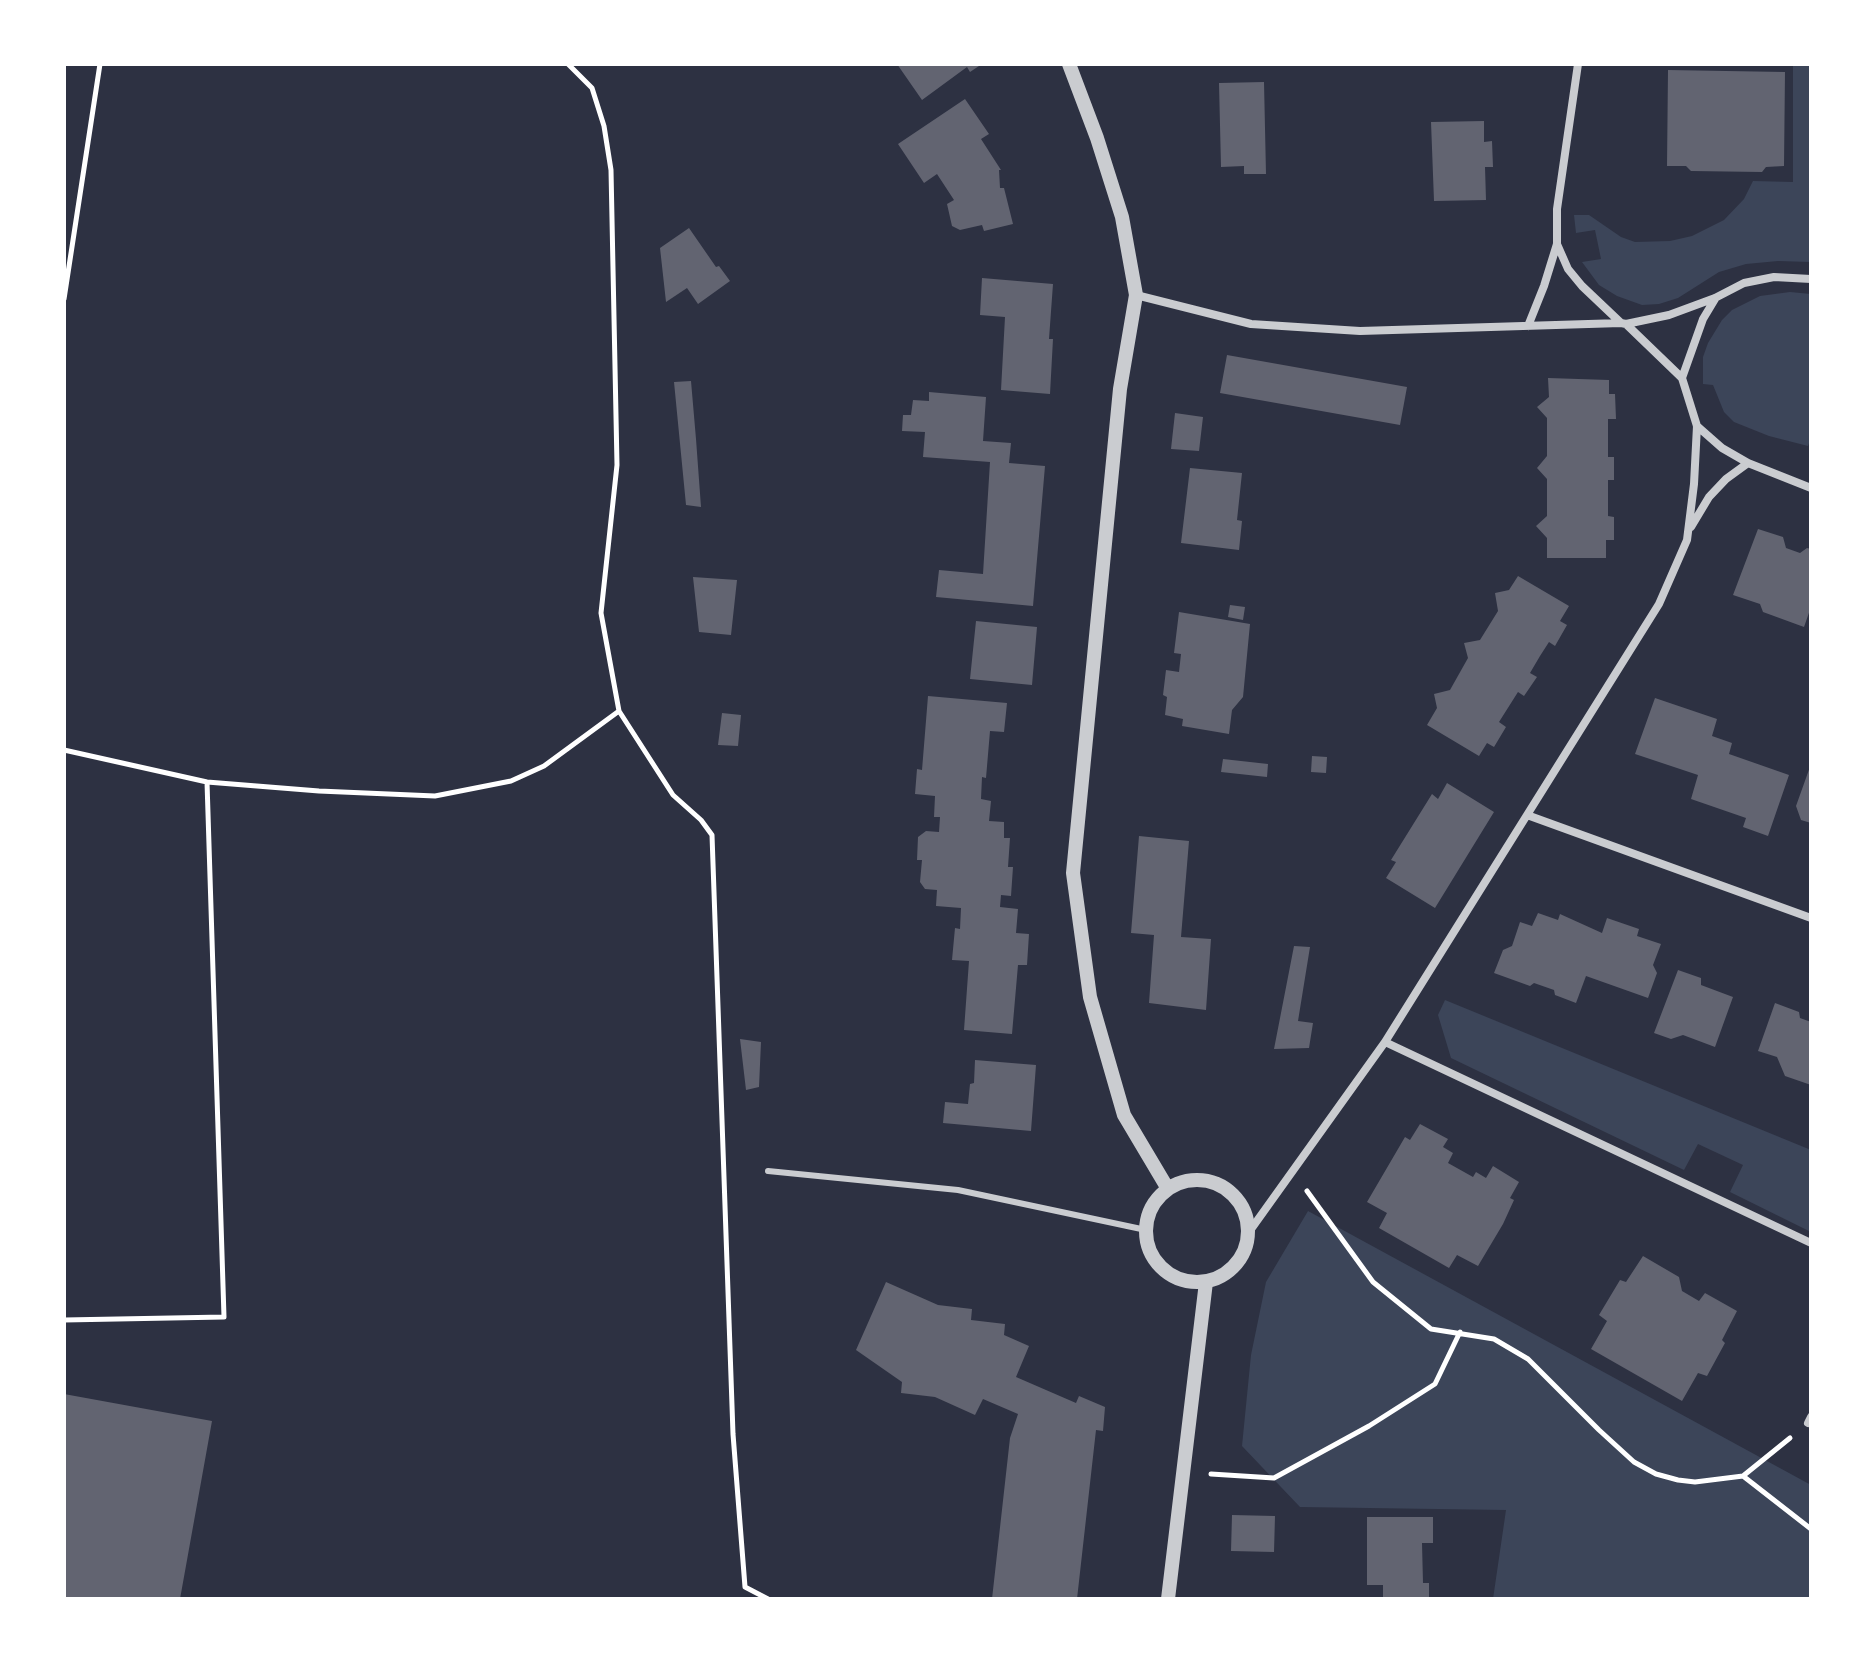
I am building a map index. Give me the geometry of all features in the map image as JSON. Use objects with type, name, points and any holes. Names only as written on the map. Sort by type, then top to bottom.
[{"type":"street","points":[[1069,64],[1122,217],[1136,295],[1120,389],[1073,873],[1090,997],[1124,1115],[1168,1189]]},
{"type":"street","points":[[1528,326],[1557,244],[1557,209],[1578,64]]},
{"type":"street","points":[[1557,244],[1568,269],[1582,286],[1682,378],[1697,426],[1689,531]]},
{"type":"street","points":[[1136,295],[1251,324],[1360,331],[1623,323],[1669,315],[1715,298],[1744,283],[1774,277],[1811,279]]},
{"type":"street","points":[[1682,378],[1703,319],[1715,298]]},
{"type":"street","points":[[1697,426],[1722,448],[1748,463],[1811,488]]},
{"type":"street","points":[[1249,1232],[1241,1204],[1228,1190],[1197,1180],[1168,1189],[1149,1213],[1146,1230],[1148,1248],[1164,1270],[1189,1282],[1206,1282],[1221,1277],[1235,1266],[1242,1257],[1249,1232],[1385,1042],[1659,604],[1689,531],[1709,497],[1748,463]]},
{"type":"street","points":[[1527,815],[1811,918]]},
{"type":"street","points":[[1385,1042],[1811,1243]]},
{"type":"street","points":[[1168,1599],[1206,1282]]},
{"type":"lane","points":[[768,1171],[958,1190],[1146,1230]]},
{"type":"path","points":[[64,299],[100,64]]},
{"type":"path","points":[[568,64],[592,88],[604,126],[611,170],[617,465],[601,613],[619,711],[673,795],[701,820],[712,835],[733,1434],[745,1587],[768,1599]]},
{"type":"path","points":[[64,750],[207,782],[435,796],[511,781],[544,766],[619,711]]},
{"type":"path","points":[[64,1320],[224,1317],[207,782]]},
{"type":"path","points":[[1293,1171],[1373,1282],[1431,1329],[1494,1339],[1528,1359],[1634,1462],[1656,1474],[1695,1482],[1743,1476],[1809,1420]]},
{"type":"path","points":[[1183,1472],[1274,1478],[1369,1426],[1435,1384],[1460,1332]]},
{"type":"path","points":[[1743,1476],[1811,1529]]},
{"type":"shaded area","points":[[1788,64],[1811,64],[1811,262],[1746,264],[1719,272],[1678,298],[1659,304],[1642,305],[1599,285],[1582,262],[1601,259],[1595,230],[1576,233],[1574,215],[1589,215],[1621,237],[1635,242],[1670,241],[1692,236],[1724,220],[1744,199],[1753,181],[1793,182],[1793,66]]},
{"type":"shaded area","points":[[1790,292],[1811,294],[1811,438],[1808,446],[1769,436],[1734,422],[1724,412],[1713,385],[1703,384],[1703,357],[1722,320],[1732,310],[1760,296]]},
{"type":"shaded area","points":[[1445,1000],[1811,1150],[1811,1232],[1730,1192],[1743,1165],[1698,1144],[1684,1170],[1451,1058],[1438,1015]]},
{"type":"shaded area","points":[[1308,1211],[1811,1485],[1811,1599],[1493,1599],[1506,1510],[1300,1507],[1242,1446],[1251,1355],[1266,1282]]},
{"type":"building","points":[[897,64],[982,64],[970,72],[967,67],[922,100]]},
{"type":"building","points":[[1668,70],[1785,72],[1784,166],[1766,167],[1762,172],[1691,171],[1686,166],[1667,166]]},
{"type":"building","points":[[1264,82],[1266,174],[1244,174],[1244,166],[1221,167],[1219,83]]},
{"type":"building","points":[[965,99],[989,134],[981,139],[1001,170],[1000,188],[1004,188],[1013,224],[984,231],[982,225],[960,230],[952,226],[947,204],[954,200],[937,174],[924,183],[898,144]]},
{"type":"building","points":[[1484,121],[1484,142],[1492,141],[1493,167],[1485,167],[1486,200],[1434,201],[1431,122]]},
{"type":"building","points":[[689,228],[716,267],[719,266],[730,281],[698,304],[687,288],[666,302],[660,248]]},
{"type":"building","points":[[982,278],[1053,284],[1049,339],[1053,339],[1050,394],[1001,390],[1005,317],[980,315]]},
{"type":"building","points":[[1227,355],[1407,387],[1400,425],[1220,393]]},
{"type":"building","points":[[1548,378],[1609,380],[1609,394],[1615,394],[1616,419],[1608,419],[1608,457],[1614,457],[1614,480],[1608,480],[1608,516],[1614,517],[1614,540],[1606,540],[1606,558],[1547,558],[1547,538],[1536,526],[1547,516],[1547,479],[1537,468],[1547,456],[1547,418],[1537,407],[1549,397]]},
{"type":"building","points":[[691,381],[701,507],[686,505],[674,382]]},
{"type":"building","points":[[929,392],[986,397],[983,441],[1011,443],[1009,463],[1045,466],[1033,606],[936,597],[939,570],[983,574],[990,462],[923,457],[925,432],[902,431],[903,415],[911,415],[913,400],[929,401]]},
{"type":"building","points":[[1175,413],[1203,417],[1199,451],[1171,449]]},
{"type":"building","points":[[1190,468],[1242,473],[1237,520],[1242,521],[1239,550],[1181,543]]},
{"type":"building","points":[[1758,529],[1783,537],[1786,548],[1800,553],[1811,549],[1811,607],[1804,627],[1763,612],[1760,604],[1733,595]]},
{"type":"building","points":[[1518,576],[1569,606],[1560,621],[1567,625],[1555,646],[1549,642],[1540,656],[1530,673],[1537,677],[1524,696],[1518,692],[1499,722],[1506,727],[1494,747],[1487,743],[1479,756],[1427,725],[1437,708],[1434,694],[1450,690],[1468,658],[1464,643],[1480,640],[1498,611],[1495,593],[1509,590]]},
{"type":"building","points":[[693,577],[737,580],[731,635],[699,632]]},
{"type":"building","points":[[1230,605],[1245,607],[1243,620],[1228,617]]},
{"type":"building","points":[[1179,612],[1250,624],[1243,697],[1232,710],[1229,734],[1182,726],[1183,719],[1165,715],[1167,697],[1163,695],[1166,670],[1179,672],[1181,654],[1174,653]]},
{"type":"building","points":[[976,621],[1037,627],[1032,685],[970,679]]},
{"type":"building","points":[[928,696],[1007,703],[1004,732],[990,731],[981,799],[991,801],[989,821],[1004,822],[1004,838],[1010,838],[1008,867],[1013,867],[1011,896],[1001,895],[1000,907],[1018,909],[1016,933],[1029,934],[1027,965],[1018,965],[1012,1034],[964,1030],[969,961],[952,960],[955,928],[960,929],[961,908],[936,906],[937,890],[925,889],[920,882],[922,860],[917,860],[918,837],[926,831],[939,832],[940,817],[934,817],[935,796],[915,794],[917,769],[922,770]]},
{"type":"building","points":[[1655,698],[1717,719],[1712,736],[1732,743],[1729,754],[1789,775],[1768,836],[1743,827],[1746,818],[1691,799],[1698,775],[1635,754]]},
{"type":"building","points":[[722,713],[741,715],[738,746],[718,745]]},
{"type":"building","points":[[1312,756],[1327,757],[1326,773],[1311,772]]},
{"type":"building","points":[[1223,759],[1268,764],[1267,777],[1221,772]]},
{"type":"building","points":[[1811,764],[1811,823],[1801,820],[1796,806]]},
{"type":"building","points":[[1447,783],[1494,812],[1435,908],[1386,878],[1396,862],[1391,860],[1432,794],[1438,799]]},
{"type":"building","points":[[1139,836],[1189,841],[1181,937],[1211,939],[1206,1010],[1149,1003],[1154,935],[1131,933]]},
{"type":"building","points":[[1538,913],[1558,920],[1560,914],[1602,933],[1607,918],[1639,929],[1637,936],[1661,944],[1653,965],[1657,973],[1648,998],[1586,976],[1576,1003],[1555,995],[1554,990],[1534,983],[1530,986],[1494,973],[1503,950],[1512,946],[1520,922],[1532,926]]},
{"type":"building","points":[[1294,946],[1310,947],[1298,1021],[1313,1023],[1309,1048],[1274,1049]]},
{"type":"building","points":[[1678,970],[1701,978],[1701,985],[1733,997],[1715,1047],[1683,1035],[1671,1039],[1654,1033]]},
{"type":"building","points":[[1775,1003],[1799,1012],[1800,1018],[1811,1022],[1811,1085],[1785,1076],[1777,1057],[1758,1051]]},
{"type":"building","points":[[740,1039],[761,1042],[759,1087],[746,1090]]},
{"type":"building","points":[[975,1060],[1036,1065],[1031,1131],[943,1123],[945,1102],[968,1104],[970,1084],[974,1083]]},
{"type":"building","points":[[1420,1124],[1448,1139],[1443,1147],[1453,1153],[1448,1163],[1473,1177],[1476,1172],[1486,1178],[1493,1166],[1519,1182],[1510,1198],[1514,1200],[1503,1224],[1478,1266],[1457,1255],[1449,1268],[1379,1228],[1387,1213],[1367,1202],[1405,1137],[1410,1140]]},
{"type":"building","points":[[1643,1256],[1679,1277],[1682,1291],[1699,1301],[1705,1293],[1737,1311],[1722,1340],[1725,1343],[1707,1376],[1698,1373],[1682,1401],[1591,1349],[1607,1321],[1599,1315],[1620,1280],[1626,1282]]},
{"type":"building","points":[[886,1282],[938,1305],[972,1309],[971,1320],[1005,1324],[1004,1335],[1029,1346],[1016,1377],[1076,1403],[1079,1396],[1105,1407],[1103,1431],[1096,1430],[1077,1599],[992,1599],[1010,1438],[1018,1414],[983,1399],[975,1415],[935,1397],[901,1393],[902,1382],[856,1350]]},
{"type":"building","points":[[64,1394],[212,1421],[180,1599],[64,1599]]},
{"type":"building","points":[[1232,1515],[1275,1516],[1274,1552],[1231,1551]]},
{"type":"building","points":[[1367,1517],[1433,1517],[1433,1543],[1422,1543],[1423,1583],[1429,1583],[1429,1599],[1383,1599],[1383,1585],[1367,1585]]}]
